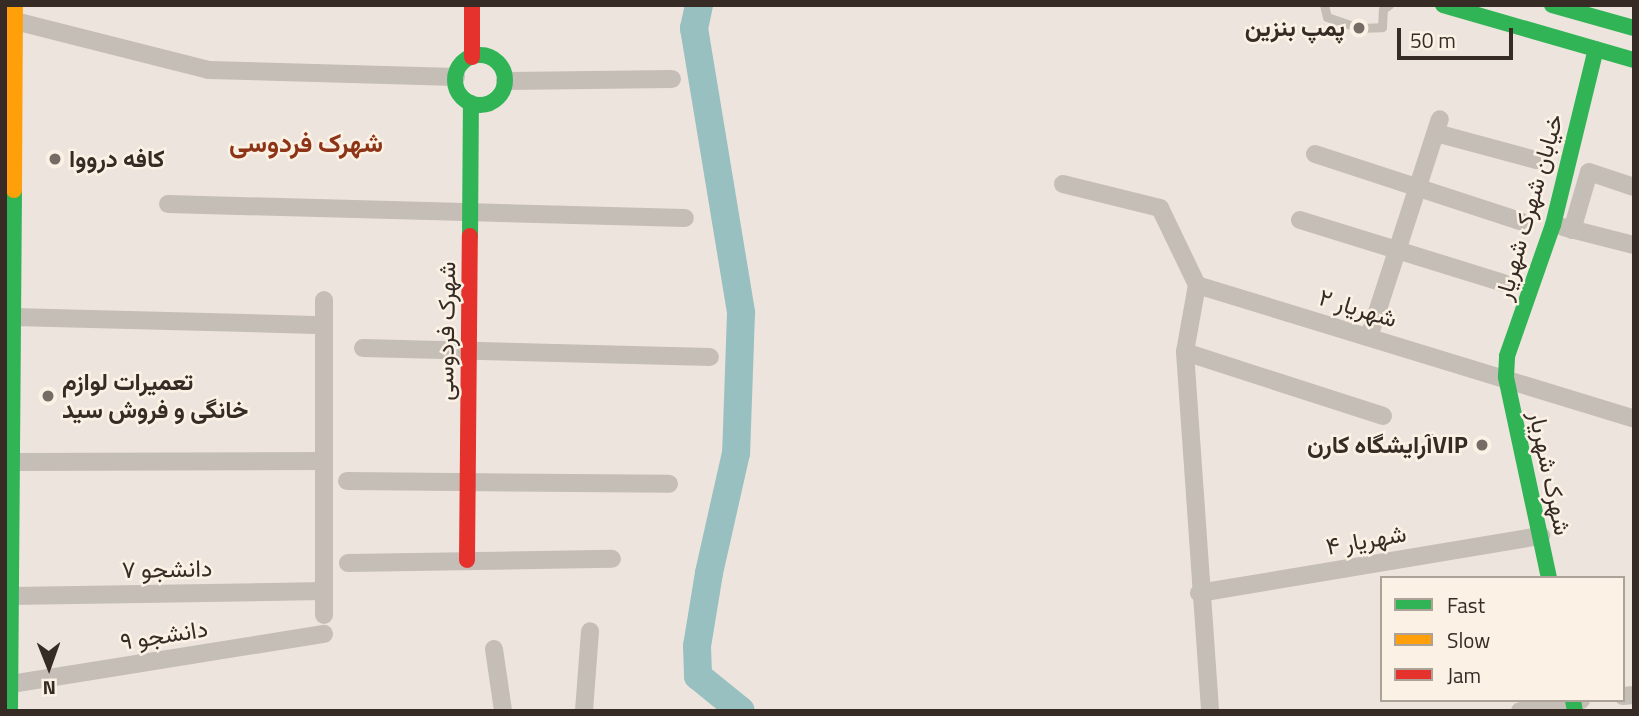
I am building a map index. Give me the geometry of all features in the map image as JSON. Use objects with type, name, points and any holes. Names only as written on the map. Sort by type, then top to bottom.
[{"type":"main road","points":[[472,5],[478,57]]},
{"type":"main road","points":[[478,57],[484,5]]},
{"type":"main road","points":[[1443,5],[1634,60]]},
{"type":"main road","points":[[1552,5],[1634,28]]},
{"type":"main road","points":[[10,711],[13,317],[10,125],[15,13]]},
{"type":"main road","name":"خیابان شهرک شهریار","points":[[1506,377],[1507,356],[1553,225],[1596,49]]},
{"type":"main road","points":[[478,57],[500,66],[505,81],[499,96],[475,104],[457,90],[456,77],[461,65],[478,57]]},
{"type":"main road","name":"شهرک فردوسی","points":[[472,560],[475,104]]},
{"type":"main road","name":"شهرک شهریار","points":[[1506,377],[1549,576]]},
{"type":"street","points":[[15,13],[209,70],[456,77]]},
{"type":"street","points":[[505,81],[671,79]]},
{"type":"street","points":[[1369,337],[1438,126],[1536,160]]},
{"type":"street","points":[[1315,154],[1520,221]]},
{"type":"street","points":[[1572,230],[1589,172],[1634,187]]},
{"type":"street","points":[[1063,184],[1160,208],[1197,285],[1185,352],[1199,593],[1210,711]]},
{"type":"street","points":[[168,204],[685,218]]},
{"type":"street","points":[[1300,220],[1503,283]]},
{"type":"street","points":[[1553,225],[1634,245]]},
{"type":"street","name":"۲ شهریار","points":[[1197,285],[1506,377],[1634,419]]},
{"type":"street","points":[[324,300],[324,615]]},
{"type":"street","points":[[13,317],[324,325]]},
{"type":"street","points":[[363,348],[710,357]]},
{"type":"street","points":[[1185,352],[1383,415]]},
{"type":"street","points":[[12,462],[324,461]]},
{"type":"street","points":[[347,481],[669,484]]},
{"type":"street","name":"شهریار ۴","points":[[1199,593],[1541,536]]},
{"type":"street","points":[[348,563],[612,559]]},
{"type":"street","name":"دانشجو ۷","points":[[11,596],[324,591]]},
{"type":"street","points":[[584,711],[590,631]]},
{"type":"street","name":"دانشجو ۹","points":[[10,684],[324,634]]},
{"type":"street","points":[[494,649],[503,711]]},
{"type":"street","points":[[1520,711],[1568,702]]},
{"type":"lane","points":[[1324,5],[1327,17],[1359,28],[1382,27],[1384,9],[1389,5]]},
{"type":"waterway","points":[[699,5],[694,28],[741,313],[736,453],[709,573],[697,646],[698,676],[741,711]]},
{"type":"traffic: fast","points":[[1443,5],[1634,60]]},
{"type":"traffic: fast","points":[[1552,5],[1634,28]]},
{"type":"traffic: fast","points":[[1549,576],[1506,377],[1507,356],[1553,225],[1596,49]]},
{"type":"traffic: fast","points":[[480,55],[497,63],[505,80],[497,97],[480,105],[463,97],[455,80],[463,63],[480,55]]},
{"type":"traffic: fast","points":[[470,236],[471,103]]},
{"type":"traffic: fast","points":[[10,711],[14,190]]},
{"type":"traffic: fast","points":[[1573,702],[1575,711]]},
{"type":"traffic: slow","points":[[14,190],[15,5]]},
{"type":"traffic: jam","points":[[472,5],[472,57]]},
{"type":"traffic: jam","points":[[467,560],[470,236]]},
{"type":"place","name":"پمپ بنزین","points":[[1359,28]]},
{"type":"place","name":"کافه درووا","points":[[55,159]]},
{"type":"place","name":"تعمیرات لوازم خانگی و فروش سید","points":[[48,396]]},
{"type":"place","name":"آرایشگاه کارنVIP","points":[[1482,445]]},
{"type":"district","name":"شهرک فردوسی","points":[[306,143]]}]
